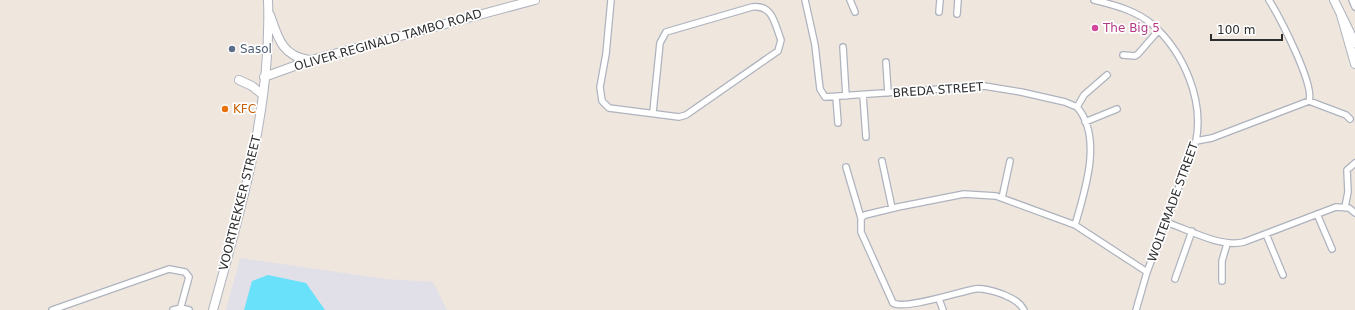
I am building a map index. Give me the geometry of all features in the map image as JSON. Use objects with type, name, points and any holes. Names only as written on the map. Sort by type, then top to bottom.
[{"type":"main road","name":"VOORTREKKER STREET","points":[[213,310],[235,232],[256,141],[263,95],[269,13],[268,0]]},
{"type":"main road","name":"OLIVER REGINALD TAMBO ROAD","points":[[264,77],[311,60],[535,0]]},
{"type":"main road","points":[[1334,0],[1355,43]]},
{"type":"main road","points":[[269,13],[282,44],[289,53],[300,58],[311,60]]},
{"type":"main road","points":[[1341,15],[1355,64]]},
{"type":"main road","points":[[239,80],[252,86],[263,95]]},
{"type":"street","points":[[610,0],[606,54],[600,87],[602,101],[605,105],[615,109],[653,112],[679,117],[686,115],[778,51],[781,40],[766,8],[752,7],[669,30],[664,35],[660,43],[653,112]]},
{"type":"street","name":"BREDA STREET","points":[[805,0],[815,45],[820,92],[827,98],[993,86],[1065,102],[1076,107]]},
{"type":"street","points":[[850,0],[855,12]]},
{"type":"street","points":[[940,0],[940,12]]},
{"type":"street","points":[[957,14],[958,0]]},
{"type":"street","name":"WOLTEMADE STREET","points":[[1094,0],[1128,10],[1152,25],[1169,44],[1191,85],[1196,98],[1198,117],[1196,141],[1147,272],[1136,310]]},
{"type":"street","points":[[1269,0],[1292,46],[1310,91],[1309,101]]},
{"type":"street","points":[[1352,0],[1355,7]]},
{"type":"street","points":[[1122,55],[1134,56],[1138,54],[1158,31]]},
{"type":"street","points":[[843,47],[846,96]]},
{"type":"street","points":[[886,62],[888,93]]},
{"type":"street","points":[[1075,225],[1087,182],[1090,161],[1085,122],[1076,107],[1084,95],[1107,76]]},
{"type":"street","points":[[863,95],[866,137]]},
{"type":"street","points":[[836,97],[838,123]]},
{"type":"street","points":[[1196,141],[1212,138],[1309,101],[1346,115],[1350,119]]},
{"type":"street","points":[[1085,122],[1117,109]]},
{"type":"street","points":[[882,161],[892,208]]},
{"type":"street","points":[[1002,198],[1010,161]]},
{"type":"street","points":[[1345,207],[1348,192],[1348,170],[1355,163]]},
{"type":"street","points":[[846,167],[861,218],[861,232],[893,303],[899,305],[939,299],[975,289],[988,290],[1017,301],[1024,310]]},
{"type":"street","points":[[861,218],[865,215],[892,208],[964,194],[984,194],[1002,198],[1075,225],[1147,272]]},
{"type":"street","points":[[1166,222],[1227,244],[1238,244],[1336,207],[1345,207],[1355,213]]},
{"type":"street","points":[[1317,214],[1332,249]]},
{"type":"street","points":[[1176,279],[1192,231]]},
{"type":"street","points":[[1266,234],[1283,275]]},
{"type":"street","points":[[1222,281],[1222,262],[1227,244]]},
{"type":"street","points":[[52,310],[169,269],[185,272],[189,277],[180,309]]},
{"type":"street","points":[[939,299],[944,310]]},
{"type":"street","points":[[173,310],[189,310]]},
{"type":"shaded area","points":[[240,258],[385,279],[433,282],[447,310],[226,310]]},
{"type":"water","points":[[268,275],[306,283],[325,310],[244,310],[252,281]]},
{"type":"place","name":"The Big 5","points":[[1095,28]]},
{"type":"place","name":"Sasol","points":[[232,49]]},
{"type":"place","name":"KFC","points":[[225,109]]}]
